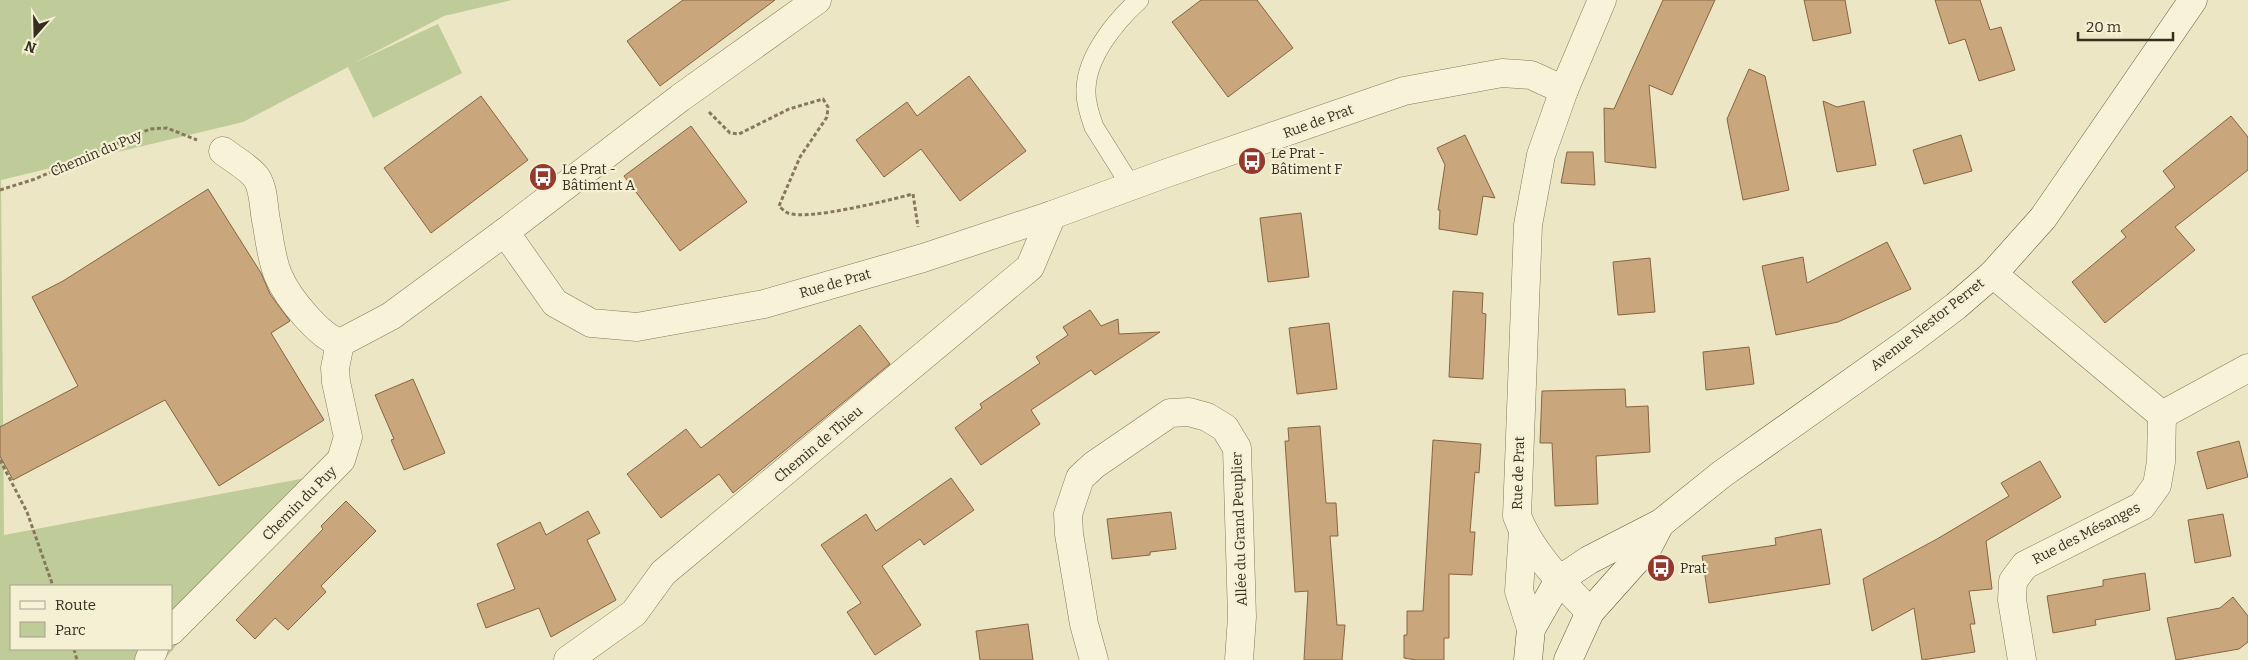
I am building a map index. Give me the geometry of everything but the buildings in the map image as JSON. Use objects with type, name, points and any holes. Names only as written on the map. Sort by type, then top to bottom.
[{"type":"street","points":[[223,151],[256,177],[264,200],[266,224],[278,277],[315,327],[331,340],[340,343],[391,316],[690,91],[817,0]]},
{"type":"street","name":"Rue de Prat","points":[[1590,612],[1559,580],[1522,531],[1517,516],[1528,224],[1541,155],[1564,90],[1602,0]]},
{"type":"street","name":"Avenue Nestor Perret","points":[[1528,660],[1531,629],[1559,580],[1589,560],[1661,523],[1729,469],[1918,335],[1993,274],[2043,218],[2193,0]]},
{"type":"street","name":"Rue de Prat","points":[[505,232],[555,303],[590,323],[637,327],[764,304],[923,258],[1052,215],[1404,90],[1502,72],[1531,75],[1564,90]]},
{"type":"street","name":"Chemin de Thieu","points":[[568,660],[634,613],[663,573],[1030,266],[1052,215]]},
{"type":"street","points":[[1993,274],[2162,415],[2248,368]]},
{"type":"street","name":"Chemin du Puy","points":[[172,630],[341,460],[348,437],[336,382],[340,343]]},
{"type":"street","name":"Allée du Grand Peuplier","points":[[1094,660],[1084,624],[1069,534],[1068,514],[1080,478],[1094,465],[1170,413],[1189,412],[1207,417],[1225,428],[1237,448],[1242,616],[1240,660]]},
{"type":"street","name":"Rue des Mésanges","points":[[2022,660],[2012,600],[2013,581],[2025,565],[2142,506],[2157,485],[2161,462],[2162,415]]},
{"type":"street","name":"Avenue Nestor Perret","points":[[1568,660],[1590,612],[1648,546],[1661,523]]},
{"type":"street","name":"Rue de Prat","points":[[1522,531],[1519,591],[1531,629]]},
{"type":"lane","points":[[1131,186],[1094,127],[1086,89],[1096,54],[1109,34],[1139,0]]},
{"type":"path","points":[[690,91],[730,133],[738,134],[789,109],[823,99],[828,107],[827,117],[800,156],[779,206],[788,213],[801,214],[859,208],[913,194],[923,258]]},
{"type":"path","name":"Chemin du Puy","points":[[0,190],[35,179],[150,129],[167,128],[223,151]]},
{"type":"path","points":[[0,460],[27,512],[53,585]]},
{"type":"green space","points":[[0,0],[512,0],[444,16],[354,63],[438,24],[462,73],[373,118],[348,67],[243,122],[1,180],[4,535],[316,476],[164,660],[0,660]]},
{"type":"place","name":"Le Prat - Bâtiment F","points":[[1252,161]]},
{"type":"place","name":"Le Prat - Bâtiment A","points":[[543,177]]},
{"type":"place","name":"Prat","points":[[1661,568]]}]
